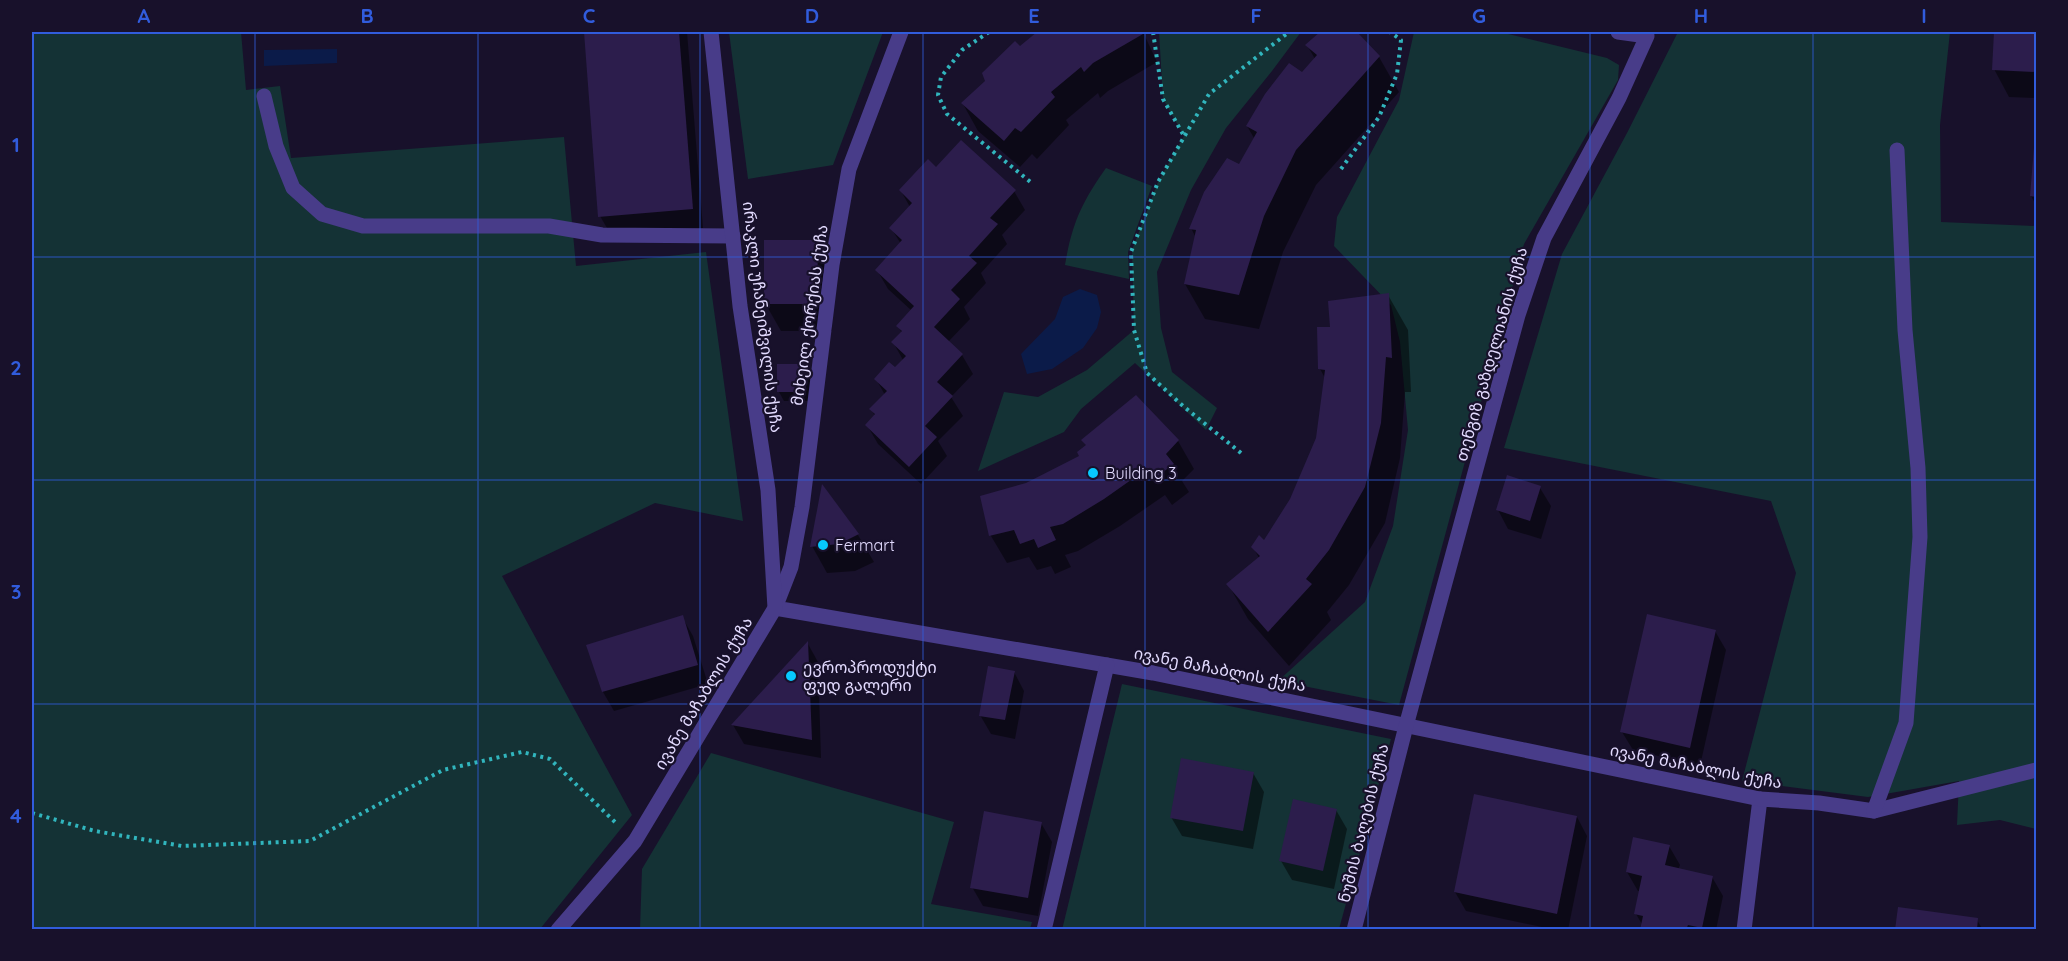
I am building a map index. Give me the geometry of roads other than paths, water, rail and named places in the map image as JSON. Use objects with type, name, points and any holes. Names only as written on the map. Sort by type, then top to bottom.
[{"type":"street","name":"ირაკლი უჩანეიშვილის ქუჩა","points":[[711,32],[740,306],[768,490],[775,608]]},
{"type":"street","name":"მიხეილ ქორქიას ქუჩა","points":[[775,608],[791,567],[802,507],[832,265],[849,170],[901,32]]},
{"type":"street","name":"თენგიზ გაზდელიანის ქუჩა","points":[[1406,726],[1518,315],[1544,238],[1619,98],[1648,34],[1618,32]]},
{"type":"street","points":[[264,96],[276,146],[293,188],[322,214],[363,226],[549,226],[602,235],[733,236]]},
{"type":"street","points":[[1874,811],[1906,723],[1920,537],[1918,468],[1905,330],[1897,150]]},
{"type":"street","name":"ივანე მაჩაბლის ქუჩა","points":[[558,930],[634,842],[775,608],[1107,665],[1760,799],[1819,803],[1874,811],[2037,770]]},
{"type":"street","points":[[1044,930],[1107,665]]},
{"type":"street","name":"ნუშის ბაღების ქუჩა","points":[[1354,930],[1406,726]]},
{"type":"street","points":[[1744,930],[1760,799]]},
{"type":"water","points":[[337,49],[337,63],[264,66],[264,50]]},
{"type":"water","points":[[1080,289],[1097,295],[1101,312],[1097,328],[1083,348],[1052,369],[1027,374],[1021,354],[1055,319],[1063,297]]},
{"type":"place","name":"Building 3","points":[[1093,473]]},
{"type":"place","name":"Fermart","points":[[823,545]]},
{"type":"place","name":"ევროპროდუქტი ფუდ გალერი","points":[[791,676]]}]
